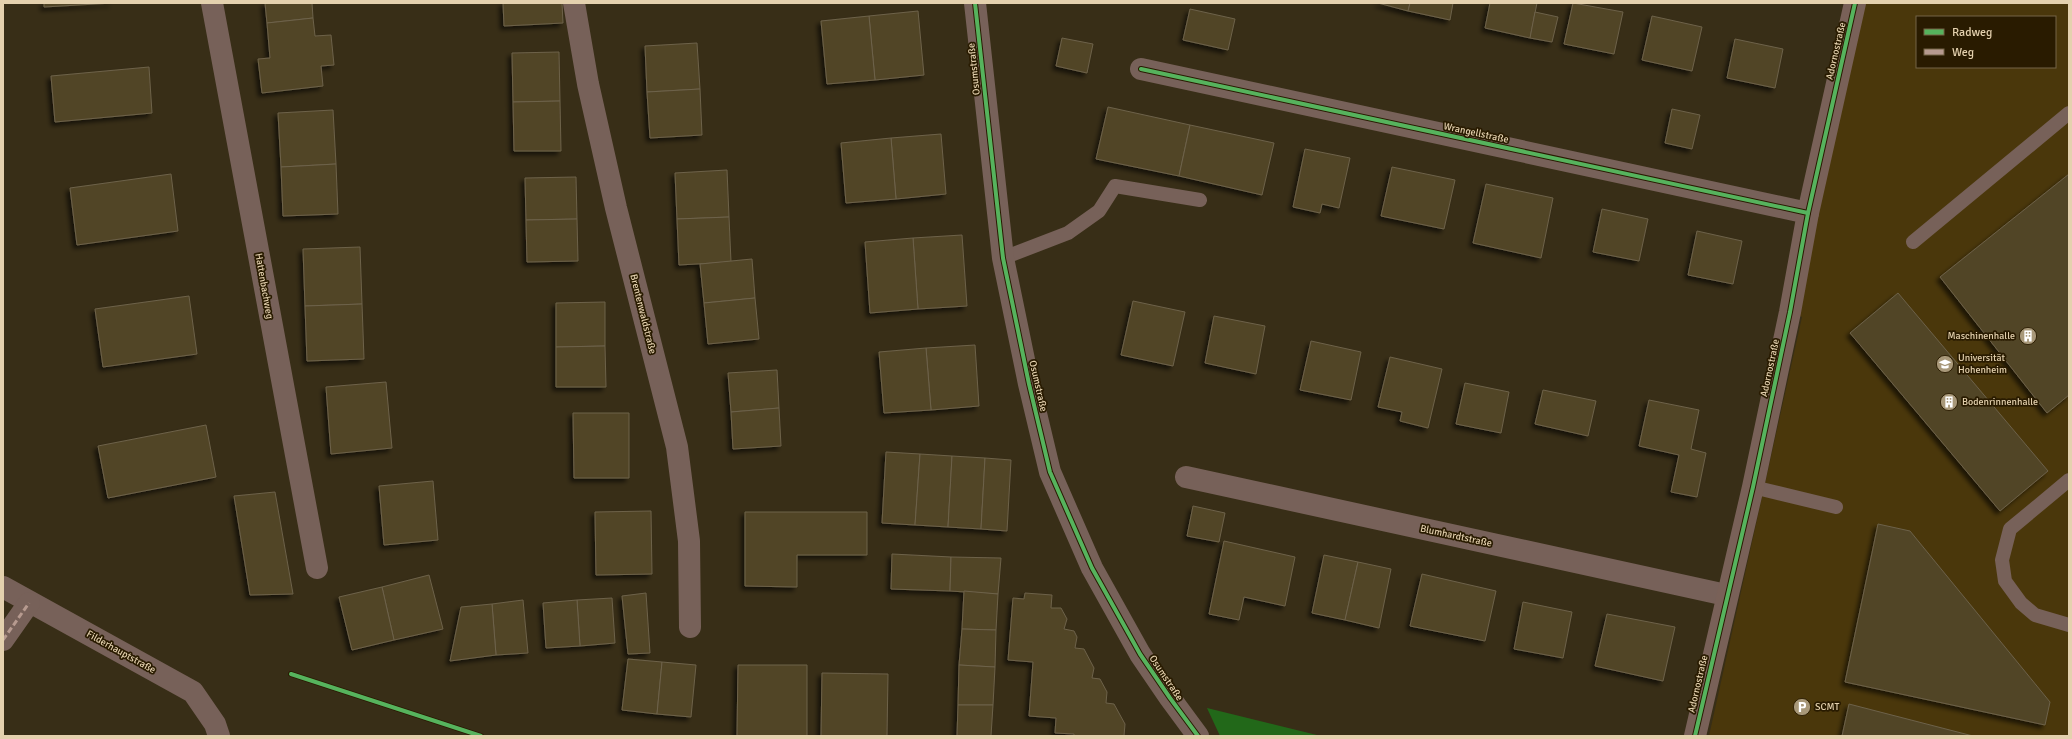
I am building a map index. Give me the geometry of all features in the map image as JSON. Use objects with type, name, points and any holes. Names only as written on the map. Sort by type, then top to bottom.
[{"type":"street","name":"Hattenbachweg","points":[[212,3],[317,568]]},
{"type":"street","name":"Brentenwaldstraße","points":[[574,3],[588,84],[616,208],[676,446],[688,541],[690,627]]},
{"type":"street","name":"Osumstraße","points":[[975,3],[1003,258],[1029,384],[1050,472],[1092,568],[1137,647],[1170,698],[1198,736]]},
{"type":"street","name":"Adornostraße","points":[[1695,736],[1726,595],[1752,487],[1790,312],[1808,213],[1855,3]]},
{"type":"street","name":"Wrangellstraße","points":[[1141,69],[1808,213]]},
{"type":"street","name":"Blumhardtstraße","points":[[1186,477],[1726,595]]},
{"type":"street","name":"Filderhauptstraße","points":[[3,587],[29,603],[56,616],[194,692],[215,724],[219,736]]},
{"type":"street","points":[[3,640],[29,603]]},
{"type":"lane","points":[[1913,242],[2069,113]]},
{"type":"lane","points":[[1003,258],[1068,234],[1099,211],[1115,186],[1200,200]]},
{"type":"lane","points":[[2069,480],[2010,529],[2002,560],[2005,582],[2021,603],[2035,615],[2069,625]]},
{"type":"lane","points":[[1752,487],[1836,507]]},
{"type":"shaded area","points":[[1865,3],[2069,3],[2069,736],[1709,736],[1802,317],[1790,312]]},
{"type":"green space","points":[[1207,708],[1321,736],[1220,736]]},
{"type":"building","points":[[44,3],[113,3],[44,7]]},
{"type":"building","points":[[265,3],[312,3],[313,18],[267,23]]},
{"type":"building","points":[[503,3],[562,3],[563,23],[504,26]]},
{"type":"building","points":[[1378,3],[1410,3],[1408,11]]},
{"type":"building","points":[[1410,3],[1453,3],[1450,20],[1408,11]]},
{"type":"building","points":[[1490,3],[1537,3],[1530,38],[1485,28]]},
{"type":"building","points":[[1573,3],[1623,12],[1614,54],[1564,44]]},
{"type":"building","points":[[1190,9],[1235,19],[1228,50],[1183,40]]},
{"type":"building","points":[[918,11],[924,75],[875,80],[869,16]]},
{"type":"building","points":[[1535,12],[1558,17],[1552,42],[1530,38]]},
{"type":"building","points":[[869,16],[875,80],[827,84],[821,21]]},
{"type":"building","points":[[1652,16],[1702,27],[1692,71],[1642,60]]},
{"type":"building","points":[[313,18],[315,36],[331,35],[334,65],[321,66],[323,86],[262,93],[258,59],[270,58],[267,23]]},
{"type":"building","points":[[1062,38],[1093,44],[1087,73],[1056,66]]},
{"type":"building","points":[[1735,39],[1783,49],[1775,88],[1727,78]]},
{"type":"building","points":[[697,43],[700,89],[647,92],[645,46]]},
{"type":"building","points":[[559,52],[560,101],[513,102],[512,53]]},
{"type":"building","points":[[149,67],[152,113],[55,122],[51,76]]},
{"type":"building","points":[[700,89],[702,135],[650,138],[647,92]]},
{"type":"building","points":[[560,101],[561,151],[514,151],[513,102]]},
{"type":"building","points":[[1108,107],[1190,125],[1179,176],[1096,159]]},
{"type":"building","points":[[1672,109],[1700,115],[1692,149],[1665,143]]},
{"type":"building","points":[[333,110],[336,164],[281,167],[278,113]]},
{"type":"building","points":[[1190,125],[1274,143],[1262,195],[1179,176]]},
{"type":"building","points":[[941,134],[946,194],[896,199],[891,138]]},
{"type":"building","points":[[891,138],[896,199],[846,203],[841,143]]},
{"type":"building","points":[[1305,149],[1350,158],[1339,208],[1322,204],[1320,213],[1293,207]]},
{"type":"building","points":[[336,164],[338,214],[283,216],[281,167]]},
{"type":"building","points":[[1392,167],[1455,180],[1444,229],[1381,216]]},
{"type":"building","points":[[727,170],[729,217],[677,219],[675,173]]},
{"type":"building","points":[[171,174],[178,231],[77,245],[70,188]]},
{"type":"building","name":"Maschinenhalle","points":[[2069,174],[2069,395],[2047,413],[1940,277]]},
{"type":"building","points":[[576,177],[577,219],[526,220],[525,178]]},
{"type":"building","points":[[1486,184],[1553,198],[1541,258],[1473,243]]},
{"type":"building","points":[[1602,209],[1648,219],[1639,261],[1593,252]]},
{"type":"building","points":[[729,217],[731,262],[679,265],[677,219]]},
{"type":"building","points":[[577,219],[578,261],[527,262],[526,220]]},
{"type":"building","points":[[1697,231],[1742,241],[1733,284],[1688,275]]},
{"type":"building","points":[[962,235],[967,306],[918,309],[913,238]]},
{"type":"building","points":[[913,238],[918,309],[870,313],[865,242]]},
{"type":"building","points":[[360,247],[362,304],[305,306],[303,249]]},
{"type":"building","points":[[752,259],[755,298],[704,303],[700,264]]},
{"type":"building","name":"Bodenrinnenhalle","points":[[1898,293],[2048,471],[2000,511],[1850,333]]},
{"type":"building","points":[[189,296],[197,354],[103,367],[95,309]]},
{"type":"building","points":[[755,298],[759,339],[708,344],[704,303]]},
{"type":"building","points":[[1133,301],[1185,312],[1173,366],[1121,355]]},
{"type":"building","points":[[605,302],[605,346],[556,347],[556,303]]},
{"type":"building","points":[[362,304],[364,359],[307,361],[305,306]]},
{"type":"building","points":[[1214,316],[1265,326],[1256,374],[1205,363]]},
{"type":"building","points":[[1311,341],[1361,352],[1351,400],[1300,390]]},
{"type":"building","points":[[975,345],[979,406],[931,410],[926,348]]},
{"type":"building","points":[[605,346],[606,387],[556,387],[556,347]]},
{"type":"building","points":[[926,348],[931,410],[884,413],[879,352]]},
{"type":"building","points":[[1390,357],[1442,369],[1428,428],[1400,421],[1402,412],[1378,407]]},
{"type":"building","points":[[777,370],[779,408],[731,412],[728,373]]},
{"type":"building","points":[[386,382],[392,448],[331,454],[326,387]]},
{"type":"building","points":[[1465,383],[1509,392],[1501,433],[1456,424]]},
{"type":"building","points":[[1543,390],[1596,401],[1588,436],[1535,424]]},
{"type":"building","points":[[1649,400],[1699,410],[1691,449],[1706,453],[1697,497],[1671,492],[1679,455],[1639,446]]},
{"type":"building","points":[[779,408],[781,446],[733,449],[731,412]]},
{"type":"building","points":[[573,413],[629,413],[629,478],[574,478]]},
{"type":"building","points":[[206,425],[216,477],[108,498],[98,446]]},
{"type":"building","points":[[886,452],[920,454],[915,525],[882,523]]},
{"type":"building","points":[[920,454],[952,456],[948,527],[915,525]]},
{"type":"building","points":[[952,456],[985,458],[981,529],[948,527]]},
{"type":"building","points":[[985,458],[1011,460],[1007,531],[981,529]]},
{"type":"building","points":[[433,481],[438,540],[384,545],[379,486]]},
{"type":"building","points":[[275,492],[293,594],[250,595],[234,496]]},
{"type":"building","points":[[1193,506],[1225,513],[1219,542],[1187,536]]},
{"type":"building","points":[[651,511],[652,574],[596,575],[595,512]]},
{"type":"building","points":[[745,512],[867,512],[867,555],[797,555],[797,587],[745,586]]},
{"type":"building","points":[[1878,524],[1910,531],[2050,702],[2045,725],[1845,682]]},
{"type":"building","points":[[1224,541],[1295,557],[1285,606],[1244,597],[1239,620],[1209,614]]},
{"type":"building","points":[[892,554],[951,557],[950,591],[891,589]]},
{"type":"building","points":[[1324,555],[1358,562],[1345,620],[1312,613]]},
{"type":"building","points":[[951,557],[1001,558],[998,594],[950,591]]},
{"type":"building","points":[[1358,562],[1391,569],[1379,628],[1345,620]]},
{"type":"building","points":[[1422,574],[1496,591],[1485,641],[1410,626]]},
{"type":"building","points":[[429,575],[443,629],[394,640],[382,587]]},
{"type":"building","points":[[382,587],[394,640],[352,650],[339,597]]},
{"type":"building","points":[[964,591],[998,594],[996,630],[962,629]]},
{"type":"building","points":[[646,593],[650,653],[628,654],[622,596]]},
{"type":"building","points":[[1025,593],[1052,595],[1051,608],[1061,608],[1067,619],[1064,629],[1074,631],[1077,637],[1075,648],[1084,649],[1094,668],[1092,678],[1100,679],[1107,692],[1106,703],[1114,704],[1125,724],[1124,736],[1074,736],[1074,734],[1055,733],[1056,718],[1029,716],[1033,662],[1008,660],[1013,598],[1024,599]]},
{"type":"building","points":[[612,598],[615,643],[580,646],[577,600]]},
{"type":"building","points":[[523,600],[528,653],[496,655],[492,604]]},
{"type":"building","points":[[577,600],[580,646],[546,648],[543,603]]},
{"type":"building","points":[[1523,602],[1572,612],[1563,658],[1514,649]]},
{"type":"building","points":[[492,604],[496,655],[450,661],[461,607]]},
{"type":"building","points":[[1607,614],[1675,627],[1663,681],[1595,666]]},
{"type":"building","points":[[962,629],[996,630],[995,667],[959,665]]},
{"type":"building","points":[[628,659],[662,662],[657,714],[622,710]]},
{"type":"building","points":[[662,662],[696,665],[691,717],[657,714]]},
{"type":"building","points":[[738,665],[807,665],[807,736],[737,736]]},
{"type":"building","points":[[959,665],[995,667],[993,705],[958,705]]},
{"type":"building","points":[[822,673],[888,674],[887,736],[821,736]]},
{"type":"building","points":[[1849,704],[1973,736],[1842,736]]},
{"type":"building","points":[[958,705],[993,705],[991,736],[957,736]]},
{"type":"marked path","points":[[3,640],[29,603]]},
{"type":"cycle path","points":[[975,3],[1003,258],[1029,384],[1050,472],[1092,568],[1140,654],[1198,736]]},
{"type":"cycle path","points":[[1695,736],[1753,487],[1790,312],[1808,213],[1855,3]]},
{"type":"cycle path","points":[[1141,69],[1808,213]]},
{"type":"cycle path","points":[[291,674],[481,736]]},
{"type":"place","name":"Maschinenhalle","points":[[2028,336]]},
{"type":"place","name":"Universität Hohenheim","points":[[1945,364]]},
{"type":"place","name":"Bodenrinnenhalle","points":[[1949,402]]},
{"type":"place","name":"SCMT","points":[[1802,707]]}]
